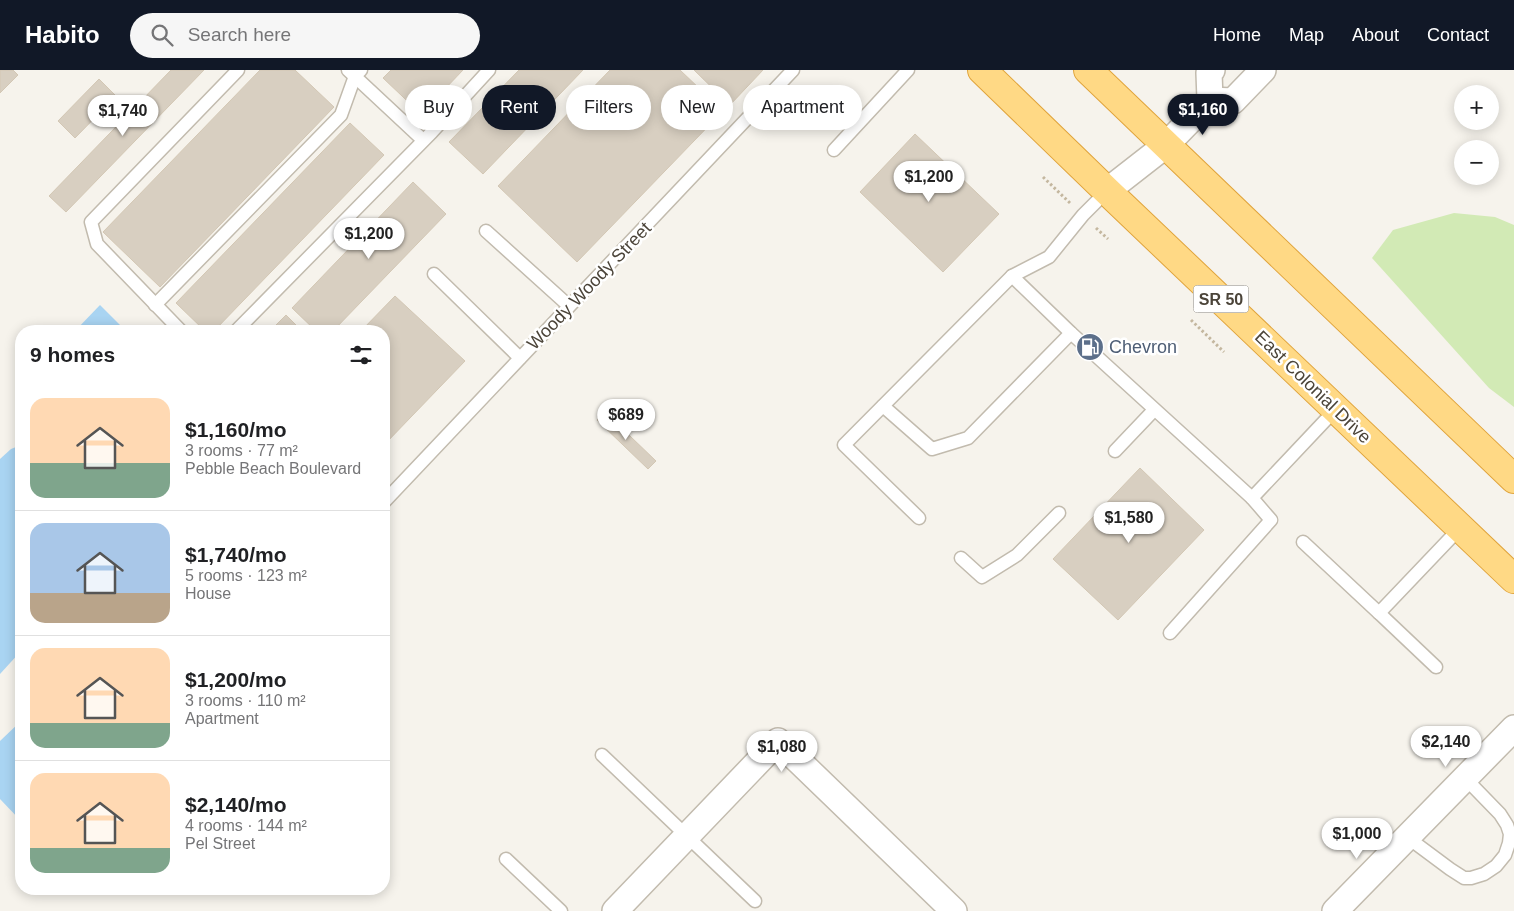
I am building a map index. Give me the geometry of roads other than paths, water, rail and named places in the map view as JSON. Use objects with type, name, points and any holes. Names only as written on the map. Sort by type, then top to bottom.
[{"type":"highway","name":"East Colonial Drive","points":[[982,70],[1514,579]]},
{"type":"highway","points":[[1088,70],[1514,479]]},
{"type":"street","points":[[1107,191],[1166,145],[1210,100],[1209,73],[1212,70]]},
{"type":"street","points":[[1210,100],[1233,101],[1263,70]]},
{"type":"street","points":[[1335,911],[1514,728]]},
{"type":"street","points":[[615,911],[778,741],[954,911]]},
{"type":"lane","points":[[175,325],[97,244],[91,222],[238,70]]},
{"type":"lane","points":[[242,325],[489,70]]},
{"type":"lane","name":"Woody Woody Street","points":[[390,496],[793,70]]},
{"type":"lane","points":[[834,150],[908,70]]},
{"type":"lane","points":[[155,305],[341,115],[354,72],[423,140]]},
{"type":"lane","points":[[919,518],[844,445],[1012,276],[1049,257],[1083,215],[1107,191]]},
{"type":"lane","points":[[486,231],[569,306]]},
{"type":"lane","points":[[434,274],[520,358]]},
{"type":"lane","points":[[1012,276],[1154,410],[1252,498],[1271,520],[1170,633]]},
{"type":"lane","points":[[883,406],[932,449],[968,438],[1071,333]]},
{"type":"lane","points":[[1252,498],[1336,409]]},
{"type":"lane","points":[[1115,451],[1154,410]]},
{"type":"lane","points":[[961,558],[982,578],[1016,555],[1059,513]]},
{"type":"lane","points":[[1379,613],[1460,528]]},
{"type":"lane","points":[[1303,542],[1436,666]]},
{"type":"lane","points":[[602,755],[755,901]]},
{"type":"lane","points":[[1408,837],[1464,878],[1484,874],[1496,866],[1505,855],[1509,843],[1510,834],[1507,825],[1500,814],[1465,778]]},
{"type":"lane","points":[[506,859],[560,911]]},
{"type":"water","points":[[100,305],[120,325],[81,325]]},
{"type":"water","points":[[15,447],[15,658],[0,674],[0,459]]},
{"type":"water","points":[[15,727],[15,815],[0,799],[0,741]]},
{"type":"place","name":"Chevron","points":[[1090,347]]}]
